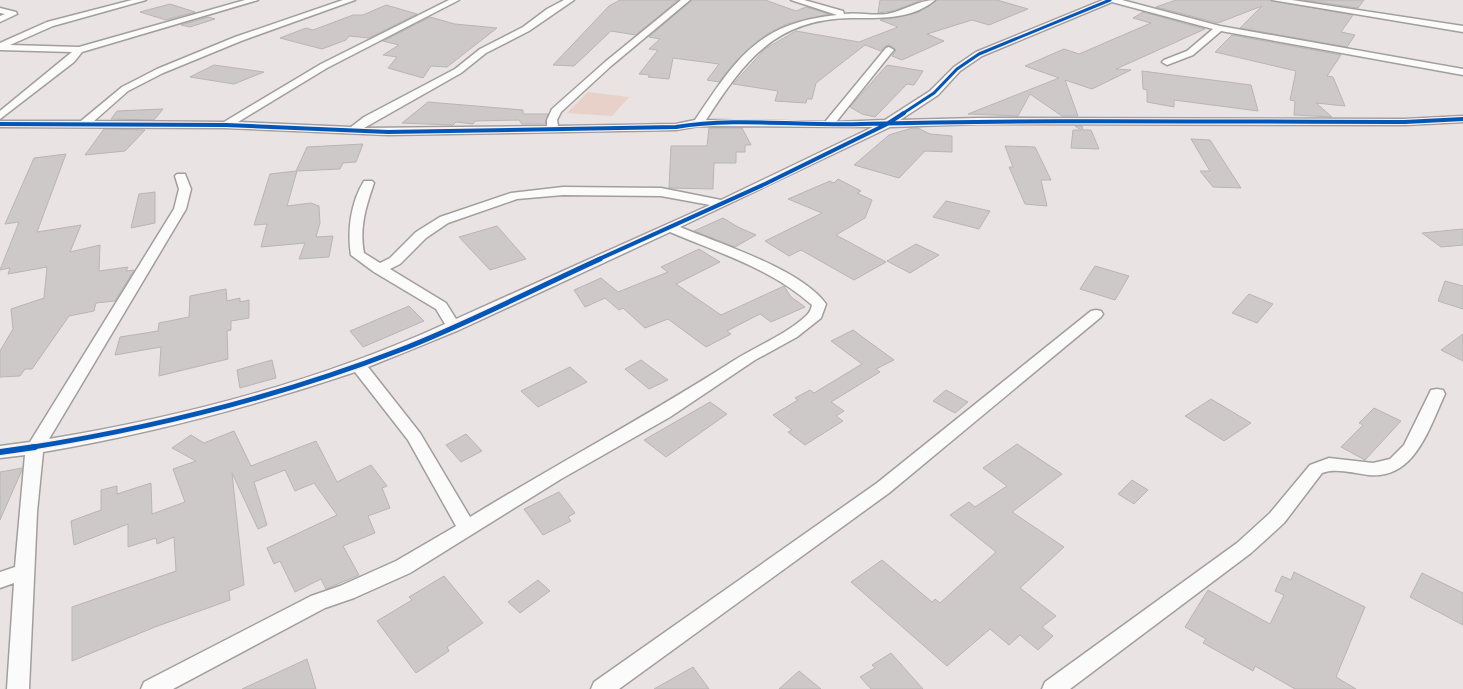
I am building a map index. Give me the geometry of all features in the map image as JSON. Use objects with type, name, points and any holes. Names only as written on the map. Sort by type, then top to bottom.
[{"type":"street","points":[[142,0],[34,30],[15,37],[0,47],[79,50],[254,0]]},
{"type":"street","points":[[84,124],[125,89],[160,71],[238,39],[351,0]]},
{"type":"street","points":[[226,125],[324,66],[456,0]]},
{"type":"street","points":[[353,130],[368,119],[458,71],[483,51],[526,29],[550,10],[570,0]]},
{"type":"street","points":[[553,128],[552,120],[556,111],[608,64],[686,0]]},
{"type":"street","points":[[795,0],[849,16]]},
{"type":"street","points":[[907,0],[921,4]]},
{"type":"street","points":[[699,123],[725,82],[756,45],[774,33],[799,23],[849,16],[889,16],[931,0]]},
{"type":"street","points":[[0,452],[36,448],[154,424],[281,390],[359,366],[454,327],[720,203],[765,184],[887,124],[934,92],[957,69],[979,54],[1112,0],[1219,28],[1463,72]]},
{"type":"street","points":[[1276,0],[1463,29]]},
{"type":"street","points":[[0,10],[12,14],[0,19]]},
{"type":"street","points":[[1167,62],[1190,53],[1219,28]]},
{"type":"street","points":[[0,35],[15,37]]},
{"type":"street","points":[[0,116],[71,60],[79,50]]},
{"type":"street","points":[[828,125],[890,50]]},
{"type":"street","points":[[0,124],[226,125],[353,130],[498,132],[553,128],[676,127],[699,123],[828,125],[978,121],[1405,122],[1463,119]]},
{"type":"street","points":[[18,689],[30,472],[36,448],[180,209],[185,189],[181,176]]},
{"type":"street","points":[[368,183],[355,221],[354,241],[358,255],[379,270],[421,292],[440,306],[454,327]]},
{"type":"street","points":[[379,270],[395,261],[421,235],[444,220],[515,196],[563,191],[662,192],[720,203]]},
{"type":"street","points":[[152,689],[318,602],[347,592],[403,566],[664,412],[750,357],[792,334],[816,315],[819,304],[808,293],[762,267],[668,227]]},
{"type":"street","points":[[602,689],[883,488],[1096,314]]},
{"type":"street","points":[[359,366],[414,437],[466,528]]},
{"type":"street","points":[[1053,689],[1244,548],[1277,518],[1316,469],[1329,464],[1373,469],[1396,464],[1411,448],[1437,394]]},
{"type":"street","points":[[0,580],[24,572]]},
{"type":"shaded area","points":[[588,92],[629,97],[612,116],[567,113]]},
{"type":"building","points":[[620,0],[678,0],[636,35],[611,31],[574,66],[553,65],[609,6]]},
{"type":"building","points":[[692,0],[765,0],[796,11],[806,7],[829,14],[787,24],[767,34],[736,61],[719,82],[707,80],[719,64],[673,58],[669,79],[639,74],[658,50],[649,49],[660,39],[649,37]]},
{"type":"building","points":[[880,0],[922,0],[893,11],[878,13]]},
{"type":"building","points":[[937,0],[997,0],[1028,9],[989,25],[972,20],[927,34],[944,41],[902,60],[892,56],[896,50],[890,45],[885,46],[881,51],[865,45],[816,83],[812,99],[807,99],[806,103],[775,101],[778,91],[733,84],[765,49],[796,31],[859,42],[898,27],[880,20],[917,13]]},
{"type":"building","points":[[1176,0],[1270,0],[1353,15],[1341,32],[1355,35],[1347,47],[1240,28],[1262,6],[1218,23],[1156,7]]},
{"type":"building","points":[[1304,0],[1364,0],[1358,8]]},
{"type":"building","points":[[170,4],[195,12],[166,20],[140,12]]},
{"type":"building","points":[[386,5],[417,14],[369,38],[349,36],[346,40],[322,49],[280,38],[306,28],[313,30],[353,15],[363,15]]},
{"type":"building","points":[[1143,12],[1205,29],[1116,69],[1131,70],[1092,89],[1065,80],[1078,116],[1062,116],[1030,94],[1018,116],[968,114],[1059,78],[1025,66],[1064,49],[1079,54],[1151,23],[1133,18]]},
{"type":"building","points":[[208,17],[215,19],[190,27],[181,25]]},
{"type":"building","points":[[430,17],[455,24],[497,28],[447,67],[431,66],[423,78],[388,68],[397,57],[383,55],[399,45],[383,41]]},
{"type":"building","points":[[1232,35],[1341,55],[1327,76],[1333,77],[1345,106],[1316,103],[1332,117],[1294,115],[1295,101],[1290,100],[1296,71],[1215,52]]},
{"type":"building","points":[[214,65],[264,72],[234,84],[190,77]]},
{"type":"building","points":[[887,65],[923,71],[914,85],[907,84],[875,117],[862,114],[850,107]]},
{"type":"building","points":[[1142,71],[1251,85],[1258,111],[1174,100],[1174,107],[1147,102],[1147,90],[1143,89]]},
{"type":"building","points":[[428,102],[523,110],[523,114],[548,114],[545,124],[522,124],[519,120],[475,121],[473,124],[456,122],[453,125],[402,123]]},
{"type":"building","points":[[163,109],[154,120],[111,119],[117,111]]},
{"type":"building","points":[[1075,126],[1082,126],[1083,130],[1091,130],[1099,149],[1071,148],[1073,130],[1081,130]]},
{"type":"building","points":[[709,128],[742,128],[751,145],[745,145],[745,152],[736,152],[736,163],[714,163],[713,189],[669,188],[671,146],[707,146]]},
{"type":"building","points":[[918,128],[930,134],[952,136],[952,152],[925,151],[899,178],[854,165],[889,135]]},
{"type":"building","points":[[104,129],[145,130],[125,151],[85,155]]},
{"type":"building","points":[[1191,139],[1210,140],[1241,188],[1213,187],[1200,171],[1210,171]]},
{"type":"building","points":[[363,144],[356,162],[343,163],[340,169],[297,171],[287,206],[311,203],[319,206],[320,223],[316,237],[333,236],[329,257],[299,259],[305,243],[261,247],[267,224],[254,225],[270,174],[296,171],[307,147]]},
{"type":"building","points":[[1005,146],[1035,147],[1051,180],[1041,180],[1047,206],[1025,204],[1009,167],[1013,167]]},
{"type":"building","points":[[66,154],[37,232],[81,225],[70,252],[100,245],[99,271],[128,267],[126,271],[134,270],[115,301],[96,303],[94,311],[69,316],[32,369],[25,369],[20,376],[0,377],[0,351],[13,329],[11,309],[44,298],[47,267],[8,274],[10,268],[0,270],[19,222],[5,224],[34,158]]},
{"type":"building","points":[[838,179],[861,191],[857,193],[872,200],[865,218],[836,235],[886,262],[854,280],[801,250],[789,256],[765,241],[822,213],[788,199],[830,181],[834,183]]},
{"type":"building","points":[[155,192],[155,223],[131,228],[139,194]]},
{"type":"building","points":[[946,201],[990,211],[979,229],[933,217]]},
{"type":"building","points":[[723,218],[756,235],[735,247],[694,231]]},
{"type":"building","points":[[497,226],[526,259],[490,270],[459,237]]},
{"type":"building","points":[[1463,229],[1463,245],[1441,247],[1422,233]]},
{"type":"building","points":[[916,244],[939,255],[910,273],[887,261]]},
{"type":"building","points":[[699,249],[720,262],[676,284],[721,315],[784,286],[791,297],[805,307],[771,322],[760,314],[727,331],[731,334],[706,347],[668,319],[645,328],[623,308],[619,310],[605,298],[585,307],[574,290],[601,278],[618,292],[668,272],[661,267]]},
{"type":"building","points":[[1095,266],[1129,276],[1115,300],[1080,289]]},
{"type":"building","points":[[1445,281],[1463,286],[1463,309],[1438,301]]},
{"type":"building","points":[[226,289],[227,301],[240,298],[240,302],[249,300],[249,318],[231,321],[231,330],[227,331],[228,359],[159,376],[161,347],[115,355],[120,337],[158,331],[159,323],[189,317],[190,296]]},
{"type":"building","points":[[1249,294],[1273,304],[1257,323],[1232,313]]},
{"type":"building","points":[[409,306],[424,321],[363,347],[350,331]]},
{"type":"building","points":[[853,330],[894,360],[876,369],[880,372],[831,402],[844,411],[836,416],[843,421],[805,445],[788,432],[792,430],[773,415],[798,400],[795,398],[810,390],[814,393],[862,364],[831,341]]},
{"type":"building","points":[[1463,334],[1463,361],[1441,350]]},
{"type":"building","points":[[272,360],[276,378],[240,388],[237,370]]},
{"type":"building","points":[[641,360],[668,380],[649,389],[625,369]]},
{"type":"building","points":[[570,367],[587,382],[538,407],[521,391]]},
{"type":"building","points":[[946,390],[968,402],[955,413],[933,401]]},
{"type":"building","points":[[1211,399],[1251,423],[1224,441],[1185,416]]},
{"type":"building","points":[[710,402],[727,414],[666,457],[644,440]]},
{"type":"building","points":[[1374,408],[1401,421],[1365,460],[1341,447],[1363,425],[1359,423]]},
{"type":"building","points":[[234,431],[251,466],[316,441],[337,482],[371,465],[387,486],[382,488],[390,508],[368,516],[375,533],[343,546],[359,575],[326,589],[321,579],[295,592],[280,561],[274,564],[267,548],[337,515],[314,483],[295,491],[285,470],[254,482],[267,525],[258,529],[232,473],[244,585],[229,591],[230,600],[155,627],[72,661],[72,607],[176,571],[174,537],[157,544],[156,538],[128,547],[128,524],[74,545],[71,521],[101,510],[101,490],[117,486],[117,494],[151,483],[152,514],[185,502],[173,469],[196,461],[172,448],[191,435],[204,443]]},
{"type":"building","points":[[466,434],[482,451],[461,462],[446,445]]},
{"type":"building","points":[[1017,444],[1062,474],[1012,512],[1064,547],[1020,588],[1056,616],[1042,627],[1053,636],[1038,650],[1020,635],[1009,645],[990,629],[947,666],[851,582],[882,560],[932,602],[935,599],[940,603],[996,552],[950,515],[969,502],[975,507],[1007,486],[983,468]]},
{"type":"building","points":[[22,468],[22,470],[0,520],[0,472]]},
{"type":"building","points":[[1132,480],[1148,490],[1134,504],[1118,494]]},
{"type":"building","points":[[559,492],[575,513],[568,517],[571,521],[543,535],[524,509]]},
{"type":"building","points":[[1294,572],[1365,607],[1336,677],[1356,689],[1295,689],[1255,666],[1253,671],[1203,643],[1206,639],[1185,627],[1208,590],[1270,624],[1284,595],[1275,591],[1282,576],[1291,580]]},
{"type":"building","points":[[1422,573],[1463,593],[1463,625],[1410,597]]},
{"type":"building","points":[[444,576],[483,623],[447,647],[449,651],[416,673],[377,621],[412,600],[409,597]]},
{"type":"building","points":[[538,580],[550,591],[520,613],[508,602]]},
{"type":"building","points":[[891,653],[923,689],[871,689],[860,677],[875,668],[872,665]]},
{"type":"building","points":[[307,659],[316,689],[242,689]]},
{"type":"building","points":[[693,667],[709,689],[654,689]]},
{"type":"building","points":[[799,671],[821,689],[779,689]]},
{"type":"cycle path","points":[[0,452],[108,433],[215,408],[310,381],[403,349],[765,184],[887,124],[934,93],[957,69],[979,54],[1110,0]]},
{"type":"cycle path","points":[[0,124],[226,125],[388,132],[676,127],[699,123],[828,125],[978,121],[1405,122],[1463,119]]}]
